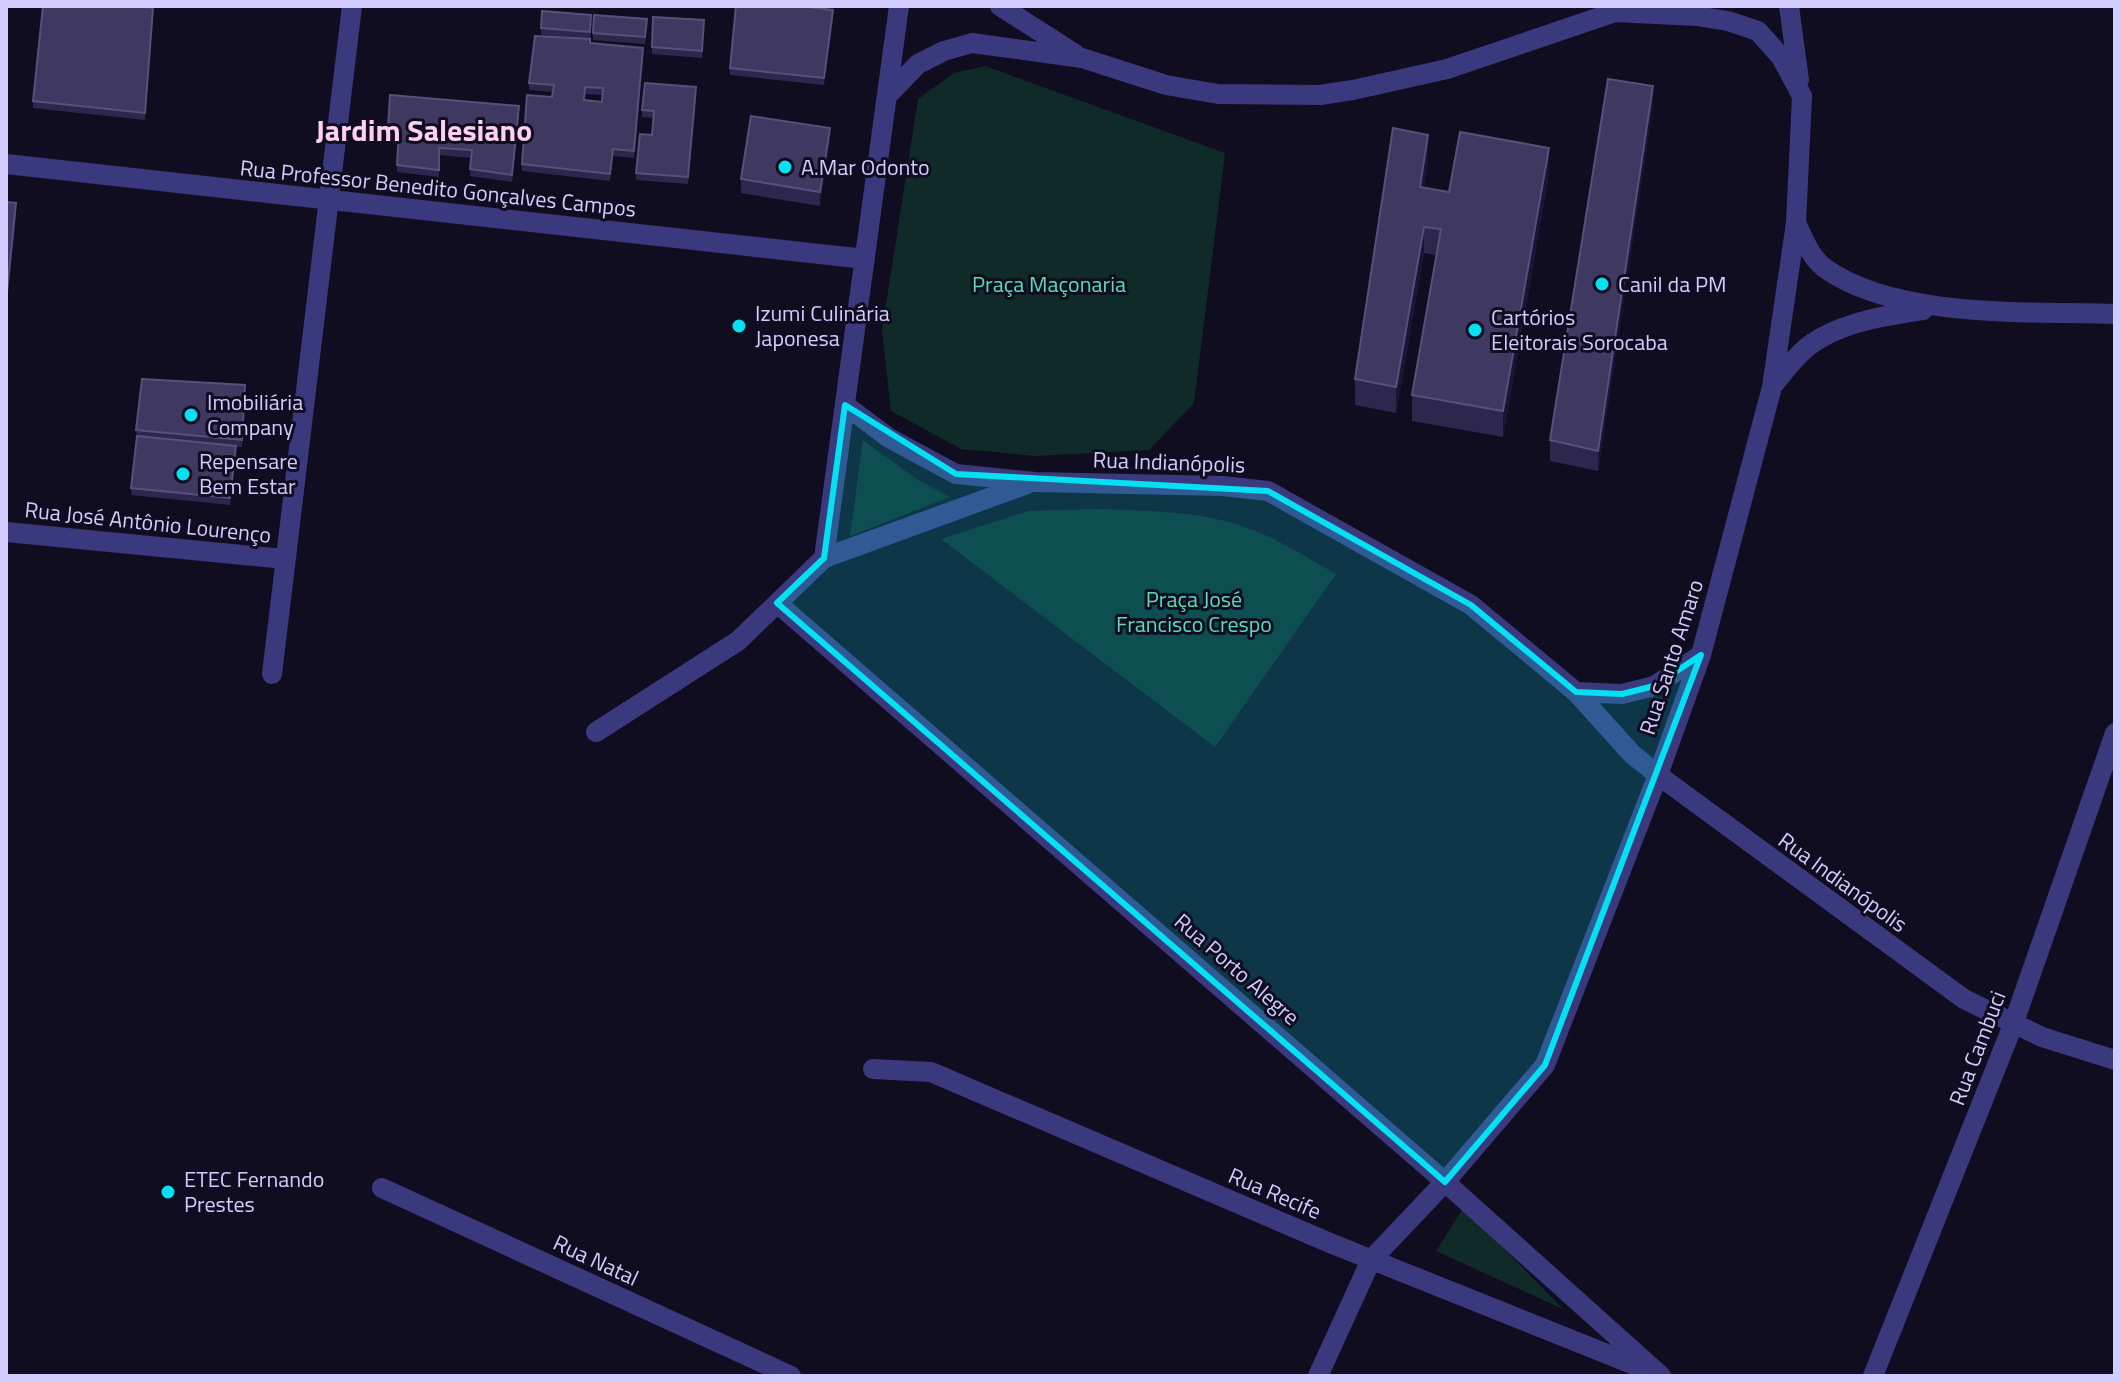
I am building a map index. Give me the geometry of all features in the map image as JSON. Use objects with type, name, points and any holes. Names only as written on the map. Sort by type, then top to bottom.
[{"type":"street","points":[[272,674],[352,6]]},
{"type":"street","points":[[596,732],[738,641],[824,558],[899,6]]},
{"type":"street","points":[[1000,6],[1082,58]]},
{"type":"street","name":"Rua Santo Amaro","points":[[1318,1376],[1371,1260],[1445,1182],[1545,1065],[1658,775],[1701,655],[1772,387],[1796,223],[1802,96],[1789,6]]},
{"type":"street","points":[[888,95],[918,64],[944,51],[972,43],[1082,58],[1166,85],[1218,94],[1320,95],[1447,69],[1624,9],[1728,21],[1758,31],[1781,57],[1802,96]]},
{"type":"street","name":"Rua Professor Benedito Gonçalves Campos","points":[[6,164],[865,259]]},
{"type":"street","points":[[1796,223],[1808,248],[1824,268],[1861,289],[1898,300],[1943,307],[2115,314]]},
{"type":"street","points":[[1772,387],[1796,357],[1820,339],[1855,324],[1943,307]]},
{"type":"street","name":"Rua Indianópolis","points":[[845,405],[889,438],[956,474],[1035,482],[1223,486],[1268,491],[1471,605],[1576,692],[1632,754],[1658,775],[1964,999],[2042,1037],[2115,1060]]},
{"type":"street","name":"Rua Indianópolis","points":[[824,558],[1035,482]]},
{"type":"street","name":"Rua José Antônio Lourenço","points":[[6,532],[285,559]]},
{"type":"street","name":"Rua Porto Alegre","points":[[777,603],[1445,1182],[1658,1375]]},
{"type":"street","points":[[1576,692],[1622,694],[1654,686],[1701,655]]},
{"type":"street","name":"Rua Cambuci","points":[[1873,1376],[2013,1025],[2115,733]]},
{"type":"street","name":"Rua Recife","points":[[873,1069],[931,1072],[1371,1260],[1658,1375]]},
{"type":"street","name":"Rua Natal","points":[[382,1188],[791,1376]]},
{"type":"highlighted area","points":[[845,405],[956,474],[1268,491],[1471,605],[1576,692],[1622,694],[1654,686],[1701,655],[1545,1065],[1445,1182],[777,603],[824,558]]},
{"type":"green space","name":"Praça Maçonaria","points":[[985,66],[1225,153],[1194,403],[1149,450],[1036,456],[961,449],[891,411],[882,330],[918,99],[954,73]]},
{"type":"green space","points":[[863,440],[918,480],[950,497],[850,536]]},
{"type":"green space","name":"Praça José Francisco Crespo","points":[[1101,509],[1172,513],[1225,521],[1266,536],[1336,574],[1215,747],[941,539],[1028,511]]},
{"type":"green space","points":[[1464,1207],[1563,1309],[1436,1251]]},
{"type":"building","points":[[43,6],[153,8],[145,113],[33,101]]},
{"type":"building","points":[[736,6],[798,6],[833,10],[824,78],[730,68]]},
{"type":"building","points":[[542,11],[591,15],[590,32],[541,28]]},
{"type":"building","points":[[594,15],[647,19],[645,37],[593,33]]},
{"type":"building","points":[[653,17],[704,20],[702,51],[652,47]]},
{"type":"building","points":[[535,36],[590,39],[590,43],[643,48],[634,151],[613,149],[610,174],[522,164],[527,95],[552,97],[554,85],[529,83]],"holes":[[[585,87],[603,88],[602,102],[584,100]]]},
{"type":"building","name":"Canil da PM","points":[[1608,79],[1653,86],[1598,451],[1550,440]]},
{"type":"building","points":[[645,83],[696,87],[688,177],[636,173],[640,134],[652,135],[654,111],[642,110]]},
{"type":"building","points":[[390,95],[519,106],[512,175],[470,169],[472,150],[439,148],[439,170],[397,165],[399,129],[388,128]]},
{"type":"building","name":"A.Mar Odonto","points":[[751,116],[830,128],[820,192],[741,179]]},
{"type":"building","name":"Cartórios Eleitorais Sorocaba","points":[[1393,128],[1428,135],[1420,187],[1449,192],[1460,132],[1549,148],[1503,411],[1412,395],[1441,229],[1424,227],[1396,387],[1355,379]]},
{"type":"building","points":[[6,202],[16,203],[6,302]]},
{"type":"building","name":"Imobiliária Company","points":[[142,379],[245,385],[242,440],[136,430]]},
{"type":"building","name":"Repensare Bem Estar","points":[[137,436],[236,446],[230,498],[131,488]]},
{"type":"place","name":"A.Mar Odonto","points":[[785,167]]},
{"type":"place","name":"Canil da PM","points":[[1602,284]]},
{"type":"place","name":"Izumi Culinária Japonesa","points":[[739,326]]},
{"type":"place","name":"Cartórios Eleitorais Sorocaba","points":[[1475,330]]},
{"type":"place","name":"Imobiliária Company","points":[[191,415]]},
{"type":"place","name":"Repensare Bem Estar","points":[[183,474]]},
{"type":"place","name":"ETEC Fernando Prestes","points":[[168,1192]]},
{"type":"district","name":"Jardim Salesiano","points":[[424,131]]}]
